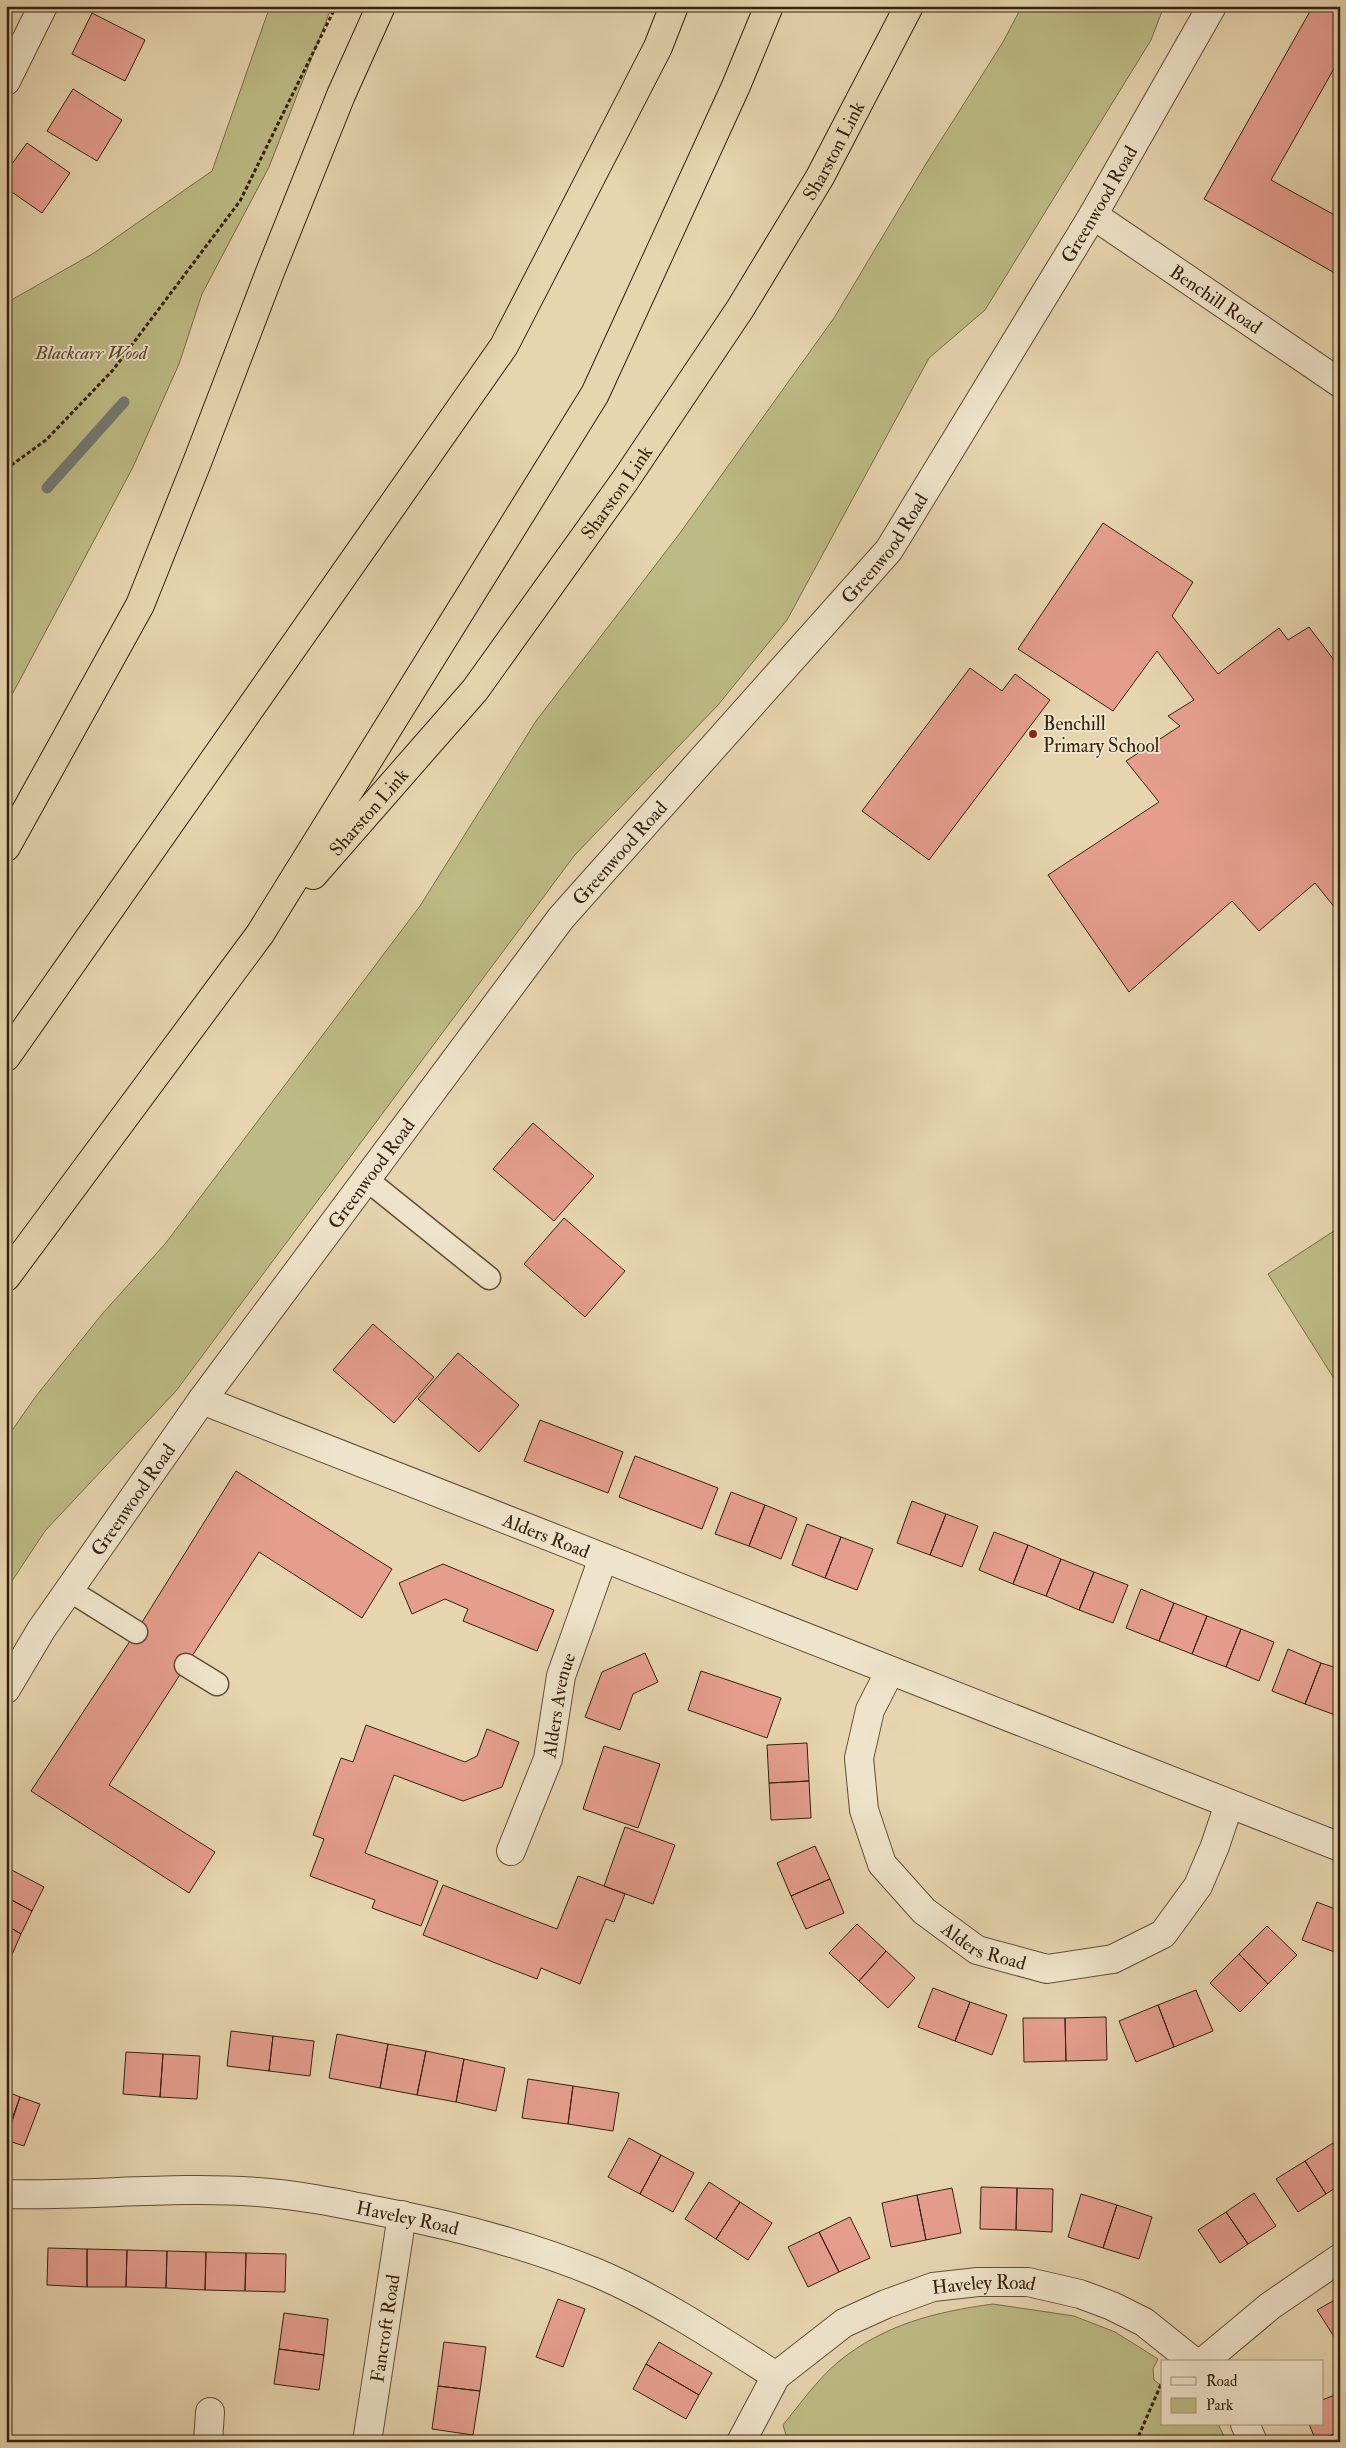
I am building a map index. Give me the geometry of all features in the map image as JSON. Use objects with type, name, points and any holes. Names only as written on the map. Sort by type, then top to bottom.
[{"type":"highway","points":[[6,847],[140,605],[273,264],[341,95],[381,6]]},
{"type":"highway","points":[[6,1057],[504,346],[658,47],[674,6]]},
{"type":"highway","points":[[6,1278],[260,934],[595,394],[736,86],[769,6]]},
{"type":"highway","name":"Sharston Link","points":[[260,934],[475,690],[626,479],[740,309],[820,177],[909,6]]},
{"type":"street","points":[[6,81],[44,6]]},
{"type":"street","name":"Greenwood Road","points":[[6,1689],[41,1630],[202,1400],[562,918],[889,550],[1093,215],[1212,6]]},
{"type":"street","name":"Benchill Road","points":[[1093,215],[1340,384]]},
{"type":"street","name":"Alders Road","points":[[202,1400],[1340,1847]]},
{"type":"street","name":"Alders Avenue","points":[[511,1851],[548,1758],[561,1676],[603,1558]]},
{"type":"street","name":"Alders Road","points":[[890,1671],[870,1710],[859,1758],[867,1819],[882,1864],[924,1911],[978,1950],[1047,1969],[1113,1959],[1163,1934],[1198,1886],[1215,1846],[1229,1804]]},
{"type":"street","name":"Haveley Road","points":[[6,2194],[52,2195],[180,2189],[258,2192],[318,2198],[476,2231],[539,2251],[598,2274],[699,2326],[776,2376]]},
{"type":"street","name":"Fancroft Road","points":[[367,2442],[402,2215]]},
{"type":"street","points":[[1205,2360],[1270,2306],[1340,2258]]},
{"type":"street","name":"Haveley Road","points":[[742,2442],[776,2376],[844,2323],[886,2304],[933,2287],[978,2282],[1028,2282],[1096,2300],[1144,2322],[1192,2360]]},
{"type":"street","points":[[208,2442],[210,2412]]},
{"type":"street","points":[[1246,2426],[1253,2442]]},
{"type":"lane","points":[[366,1179],[489,1278]]},
{"type":"lane","points":[[69,1590],[136,1632]]},
{"type":"lane","points":[[186,1665],[217,1684]]},
{"type":"path","points":[[6,469],[46,440],[113,370],[240,202],[336,6]]},
{"type":"path","points":[[1136,2442],[1161,2384]]},
{"type":"green space","name":"Blackcarr Wood","points":[[270,6],[332,6],[269,167],[202,294],[179,364],[133,467],[6,706],[6,303],[94,253],[212,171]]},
{"type":"green space","points":[[1022,6],[1164,6],[1151,40],[985,310],[929,358],[787,620],[718,705],[574,856],[176,1391],[45,1531],[6,1590],[6,1439],[36,1396],[103,1313],[165,1244],[420,906],[536,721],[680,533],[834,318],[927,162],[1003,42]]},
{"type":"green space","points":[[1340,1227],[1340,1388],[1268,1274]]},
{"type":"green space","points":[[993,2304],[1074,2316],[1115,2332],[1158,2359],[1153,2369],[1154,2380],[1161,2385],[1161,2426],[1219,2426],[1227,2442],[788,2442],[783,2425],[809,2392],[838,2362],[874,2338],[892,2329],[951,2311]]},
{"type":"building","points":[[1313,6],[1340,6],[1340,58],[1271,180],[1340,218],[1340,276],[1204,199]]},
{"type":"building","points":[[92,13],[145,40],[125,81],[72,54]]},
{"type":"building","points":[[73,89],[122,120],[97,161],[47,131]]},
{"type":"building","points":[[27,143],[70,173],[42,213],[6,188],[6,172]]},
{"type":"building","points":[[1103,523],[1193,582],[1172,616],[1218,674],[1279,628],[1288,640],[1309,627],[1340,668],[1340,914],[1315,883],[1259,931],[1232,901],[1129,992],[1048,875],[1159,802],[1126,761],[1180,726],[1168,716],[1194,700],[1157,651],[1113,711],[1018,649]]},
{"type":"building","points":[[970,668],[1002,691],[1015,674],[1050,700],[929,860],[862,811]]},
{"type":"building","points":[[533,1123],[594,1176],[554,1221],[493,1169]]},
{"type":"building","points":[[564,1218],[625,1271],[585,1317],[524,1264]]},
{"type":"building","points":[[373,1324],[434,1377],[394,1423],[333,1370]]},
{"type":"building","points":[[458,1353],[519,1405],[479,1452],[418,1399]]},
{"type":"building","points":[[540,1420],[623,1452],[608,1493],[524,1461]]},
{"type":"building","points":[[635,1456],[718,1488],[702,1529],[619,1497]]},
{"type":"building","points":[[236,1471],[392,1569],[362,1618],[259,1552],[109,1785],[215,1852],[189,1893],[31,1791],[136,1632]]},
{"type":"building","points":[[731,1492],[765,1505],[749,1546],[715,1534]]},
{"type":"building","points":[[912,1501],[946,1514],[930,1555],[897,1543]]},
{"type":"building","points":[[765,1505],[797,1518],[781,1559],[749,1546]]},
{"type":"building","points":[[946,1514],[978,1526],[962,1567],[930,1555]]},
{"type":"building","points":[[807,1524],[841,1537],[825,1578],[792,1565]]},
{"type":"building","points":[[994,1532],[1028,1545],[1013,1584],[979,1570]]},
{"type":"building","points":[[841,1537],[873,1549],[857,1590],[825,1578]]},
{"type":"building","points":[[1028,1545],[1061,1559],[1046,1596],[1013,1584]]},
{"type":"building","points":[[1061,1559],[1094,1572],[1079,1610],[1046,1596]]},
{"type":"building","points":[[443,1564],[554,1610],[537,1651],[463,1621],[468,1609],[445,1599],[412,1614],[399,1583]]},
{"type":"building","points":[[1094,1572],[1128,1585],[1113,1623],[1079,1610]]},
{"type":"building","points":[[1141,1589],[1174,1603],[1159,1641],[1126,1628]]},
{"type":"building","points":[[1174,1603],[1207,1616],[1192,1654],[1159,1641]]},
{"type":"building","points":[[1207,1616],[1241,1629],[1226,1667],[1192,1654]]},
{"type":"building","points":[[1241,1629],[1274,1642],[1259,1681],[1226,1667]]},
{"type":"building","points":[[1288,1649],[1321,1663],[1305,1704],[1272,1691]]},
{"type":"building","points":[[645,1653],[658,1682],[633,1694],[620,1730],[585,1717],[602,1672]]},
{"type":"building","points":[[1321,1663],[1340,1669],[1340,1710],[1338,1716],[1305,1704]]},
{"type":"building","points":[[701,1671],[781,1698],[767,1738],[688,1710]]},
{"type":"building","points":[[366,1725],[465,1762],[477,1756],[487,1729],[519,1742],[502,1787],[463,1801],[394,1775],[365,1853],[438,1881],[421,1926],[372,1908],[375,1900],[310,1876],[324,1839],[313,1835],[341,1758],[353,1762]]},
{"type":"building","points":[[807,1743],[809,1781],[769,1783],[767,1745]]},
{"type":"building","points":[[604,1746],[660,1764],[638,1828],[583,1809]]},
{"type":"building","points":[[809,1781],[811,1818],[771,1820],[769,1783]]},
{"type":"building","points":[[625,1827],[675,1845],[653,1904],[604,1886]]},
{"type":"building","points":[[815,1846],[830,1879],[791,1896],[777,1863]]},
{"type":"building","points":[[6,1867],[44,1887],[32,1911],[6,1897]]},
{"type":"building","points":[[578,1876],[625,1894],[614,1922],[606,1919],[580,1984],[541,1968],[537,1979],[423,1935],[443,1885],[557,1929]]},
{"type":"building","points":[[830,1879],[844,1913],[806,1929],[791,1896]]},
{"type":"building","points":[[6,1897],[32,1911],[21,1934],[6,1925]]},
{"type":"building","points":[[1317,1902],[1340,1911],[1340,1954],[1302,1940]]},
{"type":"building","points":[[857,1924],[886,1951],[859,1981],[829,1953]]},
{"type":"building","points":[[6,1925],[21,1934],[11,1957],[6,1954]]},
{"type":"building","points":[[1267,1926],[1297,1955],[1268,1984],[1239,1954]]},
{"type":"building","points":[[886,1951],[915,1978],[888,2008],[859,1981]]},
{"type":"building","points":[[1239,1954],[1268,1984],[1240,2012],[1210,1983]]},
{"type":"building","points":[[933,1988],[970,2002],[955,2041],[918,2027]]},
{"type":"building","points":[[1196,1990],[1213,2031],[1174,2047],[1158,2005]]},
{"type":"building","points":[[970,2002],[1007,2015],[992,2055],[955,2041]]},
{"type":"building","points":[[1158,2005],[1174,2047],[1136,2062],[1119,2021]]},
{"type":"building","points":[[1106,2017],[1107,2060],[1066,2061],[1065,2018]]},
{"type":"building","points":[[1023,2018],[1065,2018],[1066,2061],[1024,2062]]},
{"type":"building","points":[[231,2031],[273,2036],[269,2071],[227,2066]]},
{"type":"building","points":[[337,2034],[388,2044],[380,2088],[329,2078]]},
{"type":"building","points":[[273,2036],[314,2041],[310,2076],[269,2071]]},
{"type":"building","points":[[388,2044],[426,2051],[417,2095],[380,2088]]},
{"type":"building","points":[[426,2051],[464,2059],[456,2102],[417,2095]]},
{"type":"building","points":[[126,2052],[163,2054],[160,2097],[123,2094]]},
{"type":"building","points":[[163,2054],[200,2056],[197,2099],[160,2097]]},
{"type":"building","points":[[464,2059],[505,2068],[496,2111],[456,2102]]},
{"type":"building","points":[[528,2079],[573,2086],[568,2124],[522,2118]]},
{"type":"building","points":[[573,2086],[619,2093],[613,2131],[568,2124]]},
{"type":"building","points":[[6,2091],[20,2097],[6,2135]]},
{"type":"building","points":[[20,2097],[40,2104],[24,2146],[6,2140]]},
{"type":"building","points":[[629,2138],[661,2155],[640,2194],[608,2177]]},
{"type":"building","points":[[1333,2143],[1340,2153],[1340,2185],[1326,2194],[1305,2161]]},
{"type":"building","points":[[661,2155],[694,2173],[673,2212],[640,2194]]},
{"type":"building","points":[[1305,2161],[1326,2194],[1298,2212],[1276,2179]]},
{"type":"building","points":[[709,2182],[740,2202],[716,2239],[685,2219]]},
{"type":"building","points":[[981,2187],[1017,2188],[1016,2230],[980,2229]]},
{"type":"building","points":[[952,2188],[961,2233],[926,2240],[917,2195]]},
{"type":"building","points":[[1017,2188],[1053,2189],[1052,2232],[1016,2230]]},
{"type":"building","points":[[1254,2193],[1276,2226],[1248,2244],[1226,2212]]},
{"type":"building","points":[[1081,2194],[1117,2205],[1103,2248],[1068,2237]]},
{"type":"building","points":[[917,2195],[926,2240],[891,2247],[882,2203]]},
{"type":"building","points":[[740,2202],[772,2223],[748,2260],[716,2239]]},
{"type":"building","points":[[1117,2205],[1152,2217],[1139,2259],[1103,2248]]},
{"type":"building","points":[[1226,2212],[1248,2244],[1220,2263],[1198,2230]]},
{"type":"building","points":[[850,2217],[870,2258],[839,2272],[819,2232]]},
{"type":"building","points":[[819,2232],[839,2272],[808,2287],[788,2247]]},
{"type":"building","points":[[48,2248],[87,2249],[87,2287],[47,2285]]},
{"type":"building","points":[[87,2249],[127,2250],[126,2287],[87,2287]]},
{"type":"building","points":[[127,2250],[167,2251],[166,2288],[126,2287]]},
{"type":"building","points":[[167,2251],[206,2252],[205,2290],[166,2288]]},
{"type":"building","points":[[206,2252],[246,2253],[245,2291],[205,2290]]},
{"type":"building","points":[[246,2253],[286,2254],[285,2292],[245,2291]]},
{"type":"building","points":[[1340,2297],[1340,2346],[1317,2310]]},
{"type":"building","points":[[558,2299],[585,2309],[563,2367],[536,2357]]},
{"type":"building","points":[[284,2313],[328,2319],[324,2355],[279,2349]]},
{"type":"building","points":[[444,2342],[486,2347],[480,2391],[438,2386]]},
{"type":"building","points":[[659,2342],[712,2373],[699,2395],[646,2364]]},
{"type":"building","points":[[279,2349],[324,2355],[319,2390],[274,2384]]},
{"type":"building","points":[[646,2364],[699,2395],[686,2419],[633,2389]]},
{"type":"building","points":[[438,2386],[480,2391],[473,2435],[432,2429]]},
{"type":"building","points":[[1340,2393],[1340,2432],[1316,2441],[1310,2426],[1324,2426],[1324,2399]]},
{"type":"building","points":[[1340,2432],[1340,2442],[1316,2442],[1316,2441]]},
{"type":"building","points":[[614,2437],[635,2442],[613,2442]]},
{"type":"waterway","points":[[47,488],[124,402]]},
{"type":"place","name":"Benchill Primary School","points":[[1033,734]]}]
